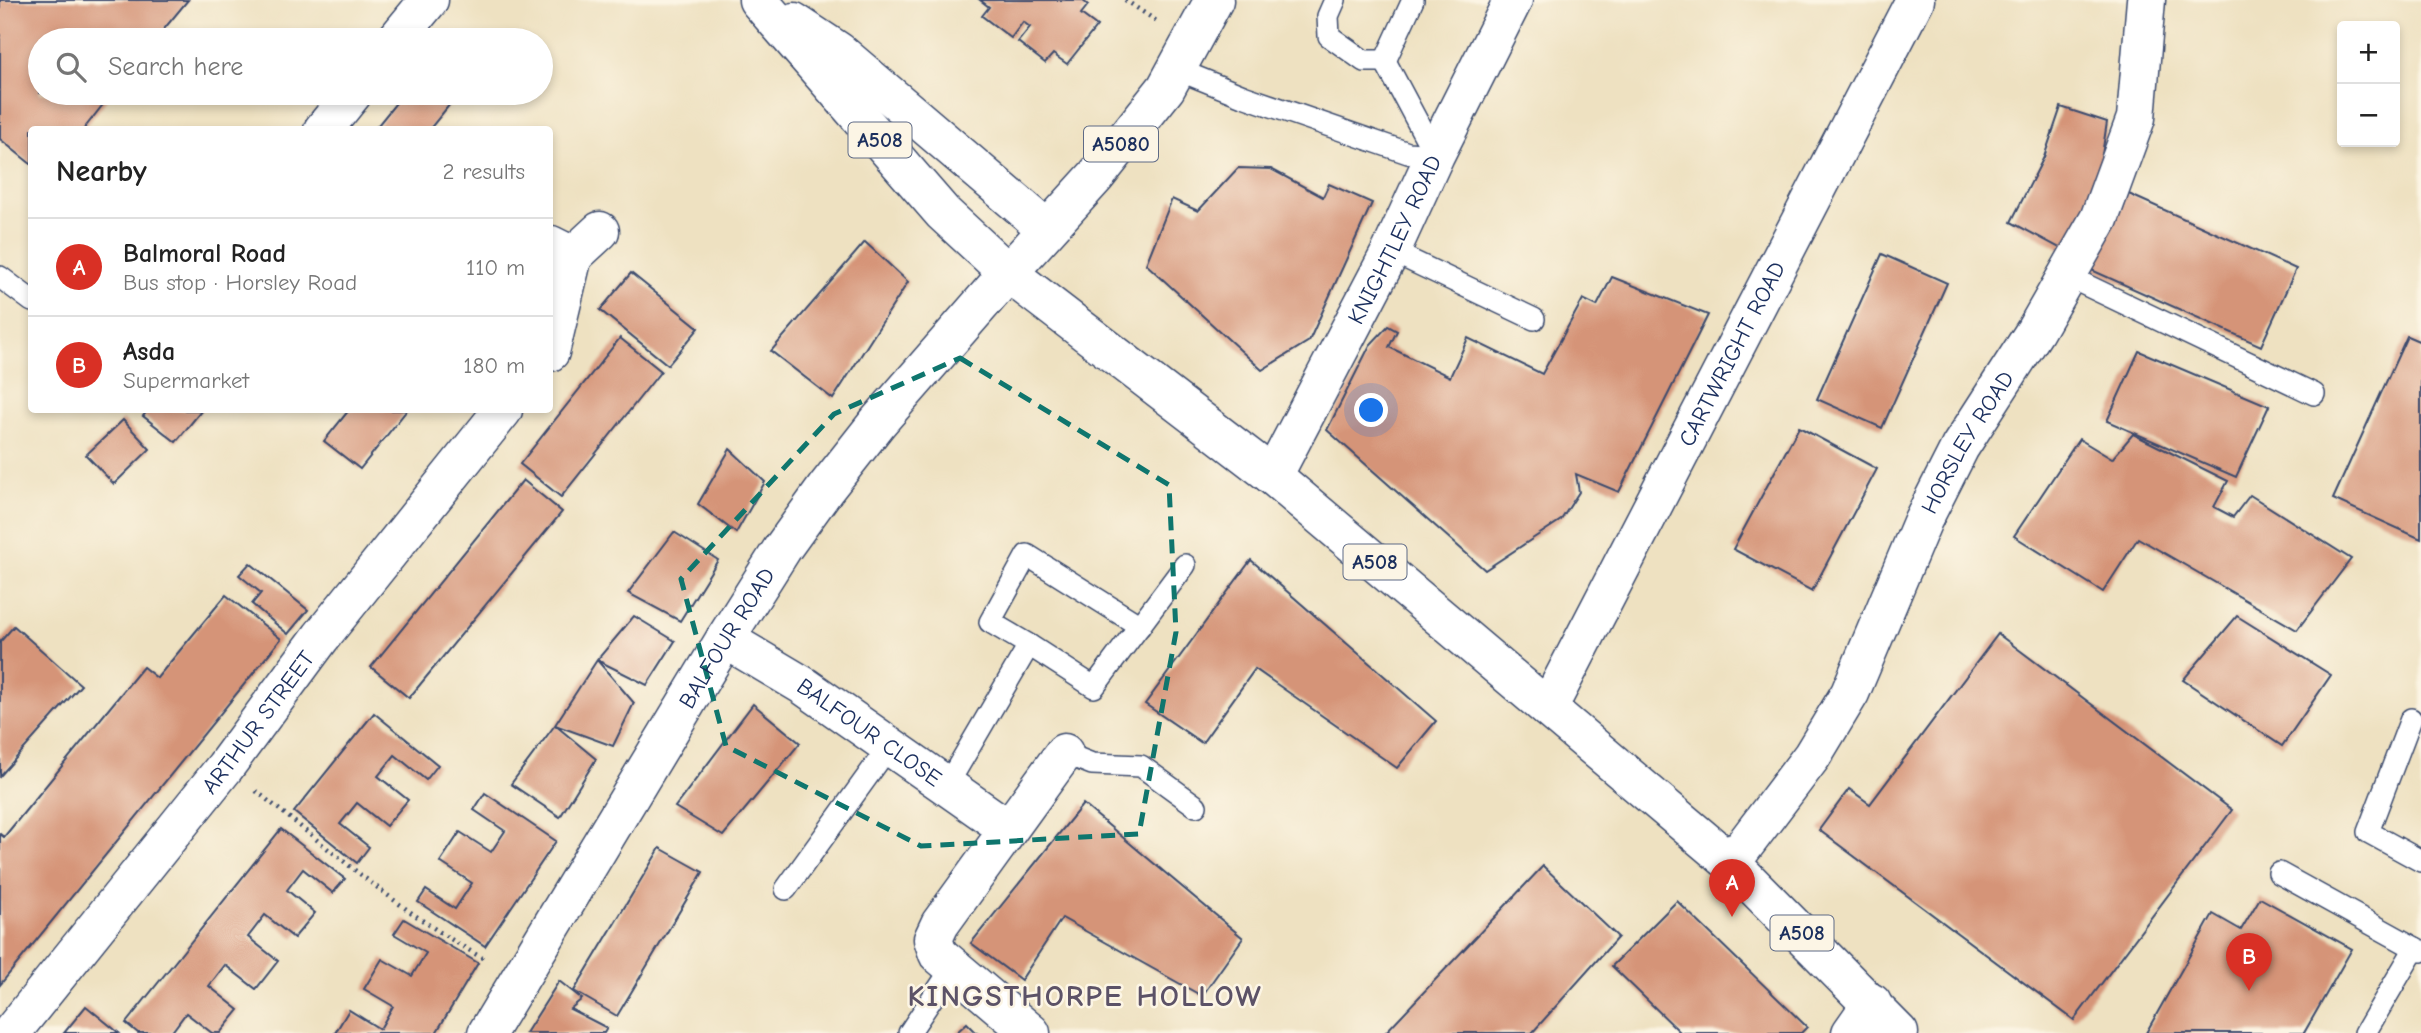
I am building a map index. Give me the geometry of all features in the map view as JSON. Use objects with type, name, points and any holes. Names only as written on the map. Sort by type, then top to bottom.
[{"type":"main road","points":[[406,28],[429,0]]},
{"type":"main road","name":"A508","points":[[759,0],[838,51],[1047,229]]},
{"type":"main road","name":"A508","points":[[759,0],[943,213],[1008,273],[1273,476],[1731,863],[1861,1018],[1899,1033]]},
{"type":"main road","name":"A5080","points":[[1008,273],[1096,176],[1166,88],[1214,0]]},
{"type":"main road","name":"KNIGHTLEY ROAD","points":[[1273,476],[1391,251],[1435,155],[1513,0]]},
{"type":"main road","name":"CARTWRIGHT ROAD","points":[[1548,708],[1915,0]]},
{"type":"main road","name":"HORSLEY ROAD","points":[[1731,863],[1812,756],[1850,693],[1923,520],[1960,447],[2035,331],[2099,219],[2136,118],[2146,0]]},
{"type":"main road","points":[[326,126],[343,105]]},
{"type":"main road","points":[[553,338],[574,244]]},
{"type":"main road","name":"BALFOUR ROAD","points":[[487,1033],[782,549],[878,422],[1008,273]]},
{"type":"main road","name":"ARTHUR STREET","points":[[12,1033],[225,767],[321,638],[501,413]]},
{"type":"main road","name":"BALFOUR CLOSE","points":[[725,639],[804,686],[1008,830]]},
{"type":"main road","points":[[1031,1033],[939,954],[933,939],[940,925],[1064,753]]},
{"type":"lane","points":[[1335,0],[1328,16],[1329,36],[1364,61],[1385,61]]},
{"type":"lane","points":[[1385,61],[1413,0]]},
{"type":"lane","points":[[1385,61],[1435,155]]},
{"type":"lane","points":[[1176,69],[1243,96],[1408,153],[1435,155]]},
{"type":"lane","points":[[1391,251],[1534,319]]},
{"type":"lane","points":[[0,276],[28,298]]},
{"type":"lane","points":[[2067,276],[2314,394]]},
{"type":"lane","points":[[1140,626],[1027,555],[990,622],[1094,687],[1140,626],[1185,565]]},
{"type":"lane","points":[[946,787],[1029,645]]},
{"type":"lane","points":[[2410,719],[2368,832],[2421,862]]},
{"type":"lane","points":[[786,889],[890,746]]},
{"type":"lane","points":[[1064,753],[1092,764],[1141,766],[1196,806]]},
{"type":"lane","points":[[2279,873],[2418,949],[2368,1032]]},
{"type":"lane","points":[[909,1033],[954,967]]},
{"type":"path","points":[[225,767],[450,940],[521,978]]},
{"type":"highlighted area","points":[[960,358],[1169,485],[1176,632],[1139,834],[921,846],[726,746],[681,579],[834,414]]},
{"type":"building","points":[[0,0],[188,0],[165,28],[28,28],[28,105],[103,105],[86,126],[28,126],[28,162],[0,139]]},
{"type":"building","points":[[980,0],[1082,0],[1088,5],[1081,14],[1097,26],[1067,64],[1053,54],[1045,63],[1018,42],[1030,27],[1023,22],[1011,38],[982,16],[989,7]]},
{"type":"building","points":[[394,105],[449,105],[432,126],[377,126]]},
{"type":"building","points":[[2061,107],[2107,122],[2097,188],[2065,251],[2011,222],[2044,157]]},
{"type":"building","points":[[1238,168],[1271,169],[1323,197],[1329,184],[1372,203],[1309,341],[1262,370],[1146,264],[1172,199],[1198,211]]},
{"type":"building","points":[[2122,191],[2296,269],[2261,346],[2087,268]]},
{"type":"building","points":[[865,242],[908,282],[833,399],[771,351]]},
{"type":"building","points":[[1882,254],[1947,283],[1882,428],[1817,399]]},
{"type":"building","points":[[631,273],[699,328],[668,365],[600,310]]},
{"type":"building","points":[[1612,277],[1708,315],[1619,492],[1576,474],[1579,492],[1561,520],[1485,570],[1327,430],[1370,345],[1388,326],[1397,331],[1389,347],[1450,377],[1468,338],[1542,374],[1583,299],[1597,306]]},
{"type":"building","points":[[2407,336],[2421,342],[2421,539],[2333,499]]},
{"type":"building","points":[[620,338],[661,371],[561,497],[520,464]]},
{"type":"building","points":[[2139,351],[2269,406],[2236,477],[2107,421]]},
{"type":"building","points":[[146,413],[200,413],[176,442],[143,416]]},
{"type":"building","points":[[347,413],[405,413],[360,469],[324,441]]},
{"type":"building","points":[[123,420],[150,449],[114,484],[86,455]]},
{"type":"building","points":[[1799,427],[1877,469],[1812,591],[1733,549]]},
{"type":"building","points":[[2133,434],[2228,481],[2214,507],[2233,517],[2250,495],[2351,559],[2297,630],[2138,538],[2103,592],[2014,536],[2079,439],[2112,459]]},
{"type":"building","points":[[730,449],[765,482],[736,533],[698,504]]},
{"type":"building","points":[[523,480],[562,512],[409,698],[371,667]]},
{"type":"building","points":[[674,532],[718,560],[680,621],[628,593]]},
{"type":"building","points":[[1251,560],[1436,721],[1397,768],[1255,669],[1202,743],[1145,704]]},
{"type":"building","points":[[250,563],[308,610],[288,634],[252,604],[261,593],[239,575]]},
{"type":"building","points":[[226,595],[281,639],[0,985],[0,834],[4,837],[143,667],[157,678]]},
{"type":"building","points":[[634,616],[675,641],[647,685],[597,660]]},
{"type":"building","points":[[2237,616],[2331,675],[2282,746],[2183,680]]},
{"type":"building","points":[[14,626],[81,685],[0,776],[0,642]]},
{"type":"building","points":[[1998,634],[2232,810],[2074,1020],[1819,830],[1849,789],[1870,804]]},
{"type":"building","points":[[597,660],[634,703],[613,746],[555,725]]},
{"type":"building","points":[[753,704],[800,743],[723,836],[675,807]]},
{"type":"building","points":[[374,713],[438,765],[426,780],[395,755],[378,776],[408,800],[386,826],[357,803],[340,824],[369,847],[357,863],[294,812]]},
{"type":"building","points":[[555,725],[596,759],[560,817],[511,784]]},
{"type":"building","points":[[485,793],[556,841],[485,946],[418,902],[426,890],[455,909],[472,883],[440,862],[460,832],[491,852],[505,831],[474,810]]},
{"type":"building","points":[[1083,804],[1243,938],[1202,996],[1062,918],[1021,980],[971,943]]},
{"type":"building","points":[[281,829],[345,879],[333,893],[303,869],[287,890],[315,913],[294,938],[265,915],[248,937],[278,961],[256,989],[225,965],[209,986],[239,1010],[220,1033],[212,1033],[186,1013],[171,1033],[138,1033],[126,1023]]},
{"type":"building","points":[[660,848],[703,872],[617,1016],[574,991]]},
{"type":"building","points":[[1543,866],[1618,937],[1532,1033],[1385,1033]]},
{"type":"building","points":[[2260,898],[2352,949],[2304,1033],[2146,1033],[2213,914],[2241,930]]},
{"type":"building","points":[[1677,901],[1807,1027],[1801,1033],[1681,1033],[1612,966]]},
{"type":"building","points":[[404,919],[478,963],[436,1033],[335,1033],[349,1010],[380,1029],[393,1006],[364,989],[382,959],[412,976],[426,953],[394,934]]},
{"type":"building","points":[[559,981],[582,999],[570,1009],[607,1028],[604,1033],[526,1033]]},
{"type":"building","points":[[86,1006],[119,1033],[64,1033]]},
{"type":"building","points":[[967,1023],[977,1033],[956,1033]]},
{"type":"place","name":"Balmoral Road","points":[[1732,917]]},
{"type":"place","name":"Asda","points":[[2249,991]]},
{"type":"district","name":"KINGSTHORPE HOLLOW","points":[[1085,996]]}]
